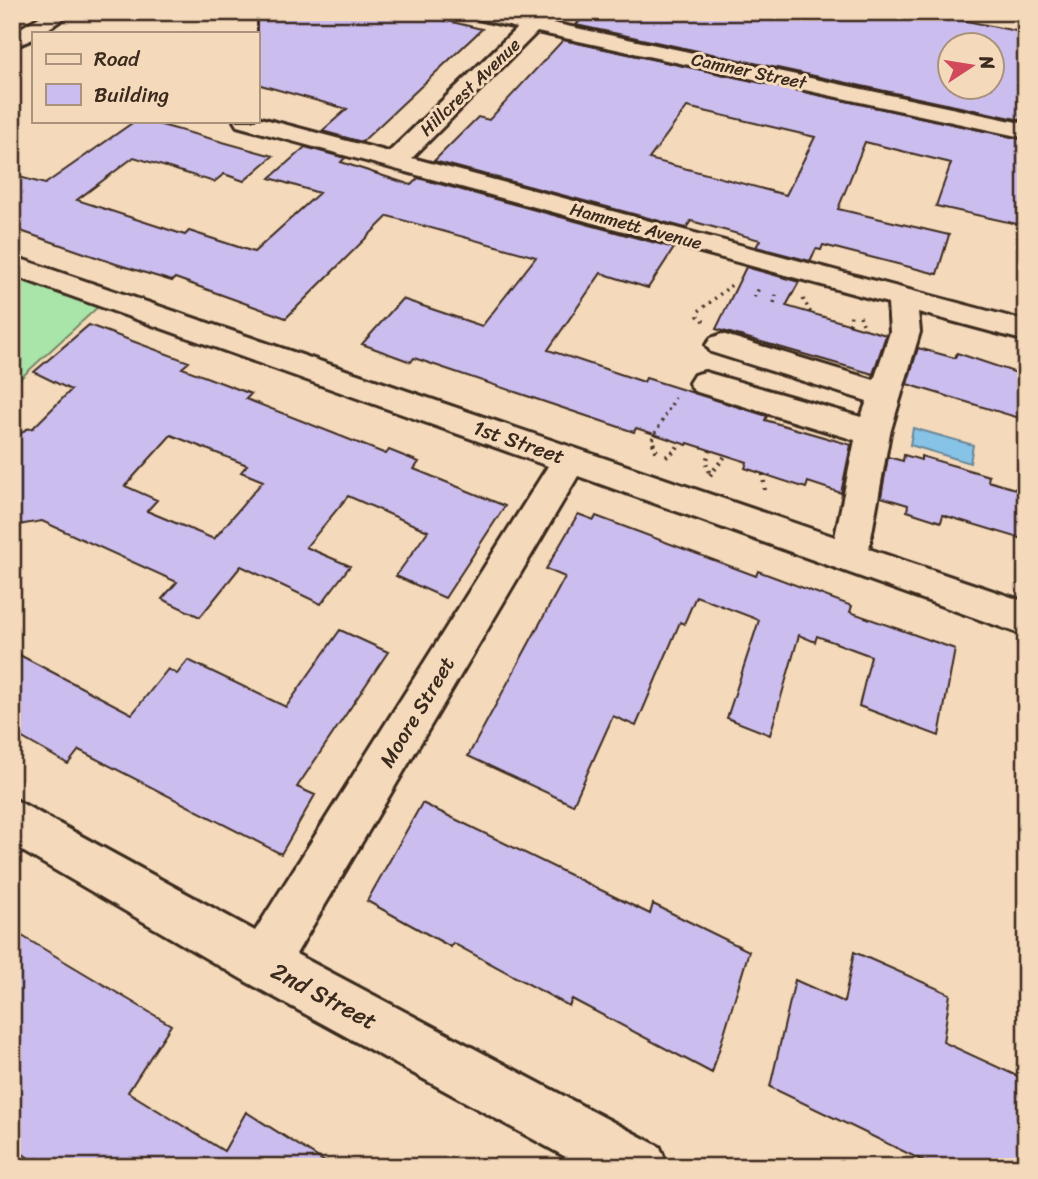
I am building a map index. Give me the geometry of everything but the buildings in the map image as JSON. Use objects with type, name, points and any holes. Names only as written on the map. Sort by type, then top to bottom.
[{"type":"street","points":[[41,32],[64,12]]},
{"type":"street","name":"Camner Street","points":[[472,12],[540,19],[1026,131]]},
{"type":"street","points":[[1019,12],[1026,13]]},
{"type":"street","name":"Hillcrest Avenue","points":[[394,162],[540,19]]},
{"type":"street","points":[[16,53],[32,39]]},
{"type":"street","name":"Hammett Avenue","points":[[250,122],[1026,331]]},
{"type":"street","name":"1st Street","points":[[12,265],[1026,619]]},
{"type":"street","points":[[849,558],[873,433],[905,332],[902,297]]},
{"type":"street","points":[[722,345],[884,395]]},
{"type":"street","points":[[705,383],[873,433]]},
{"type":"street","name":"Moore Street","points":[[263,963],[570,460]]},
{"type":"street","name":"2nd Street","points":[[12,820],[263,963],[640,1167]]},
{"type":"path","points":[[658,458],[669,456],[680,443]]},
{"type":"path","points":[[710,475],[726,455]]},
{"type":"green space","points":[[12,275],[100,305],[12,386]]},
{"type":"water","points":[[913,428],[973,445],[970,463],[910,445]]}]
